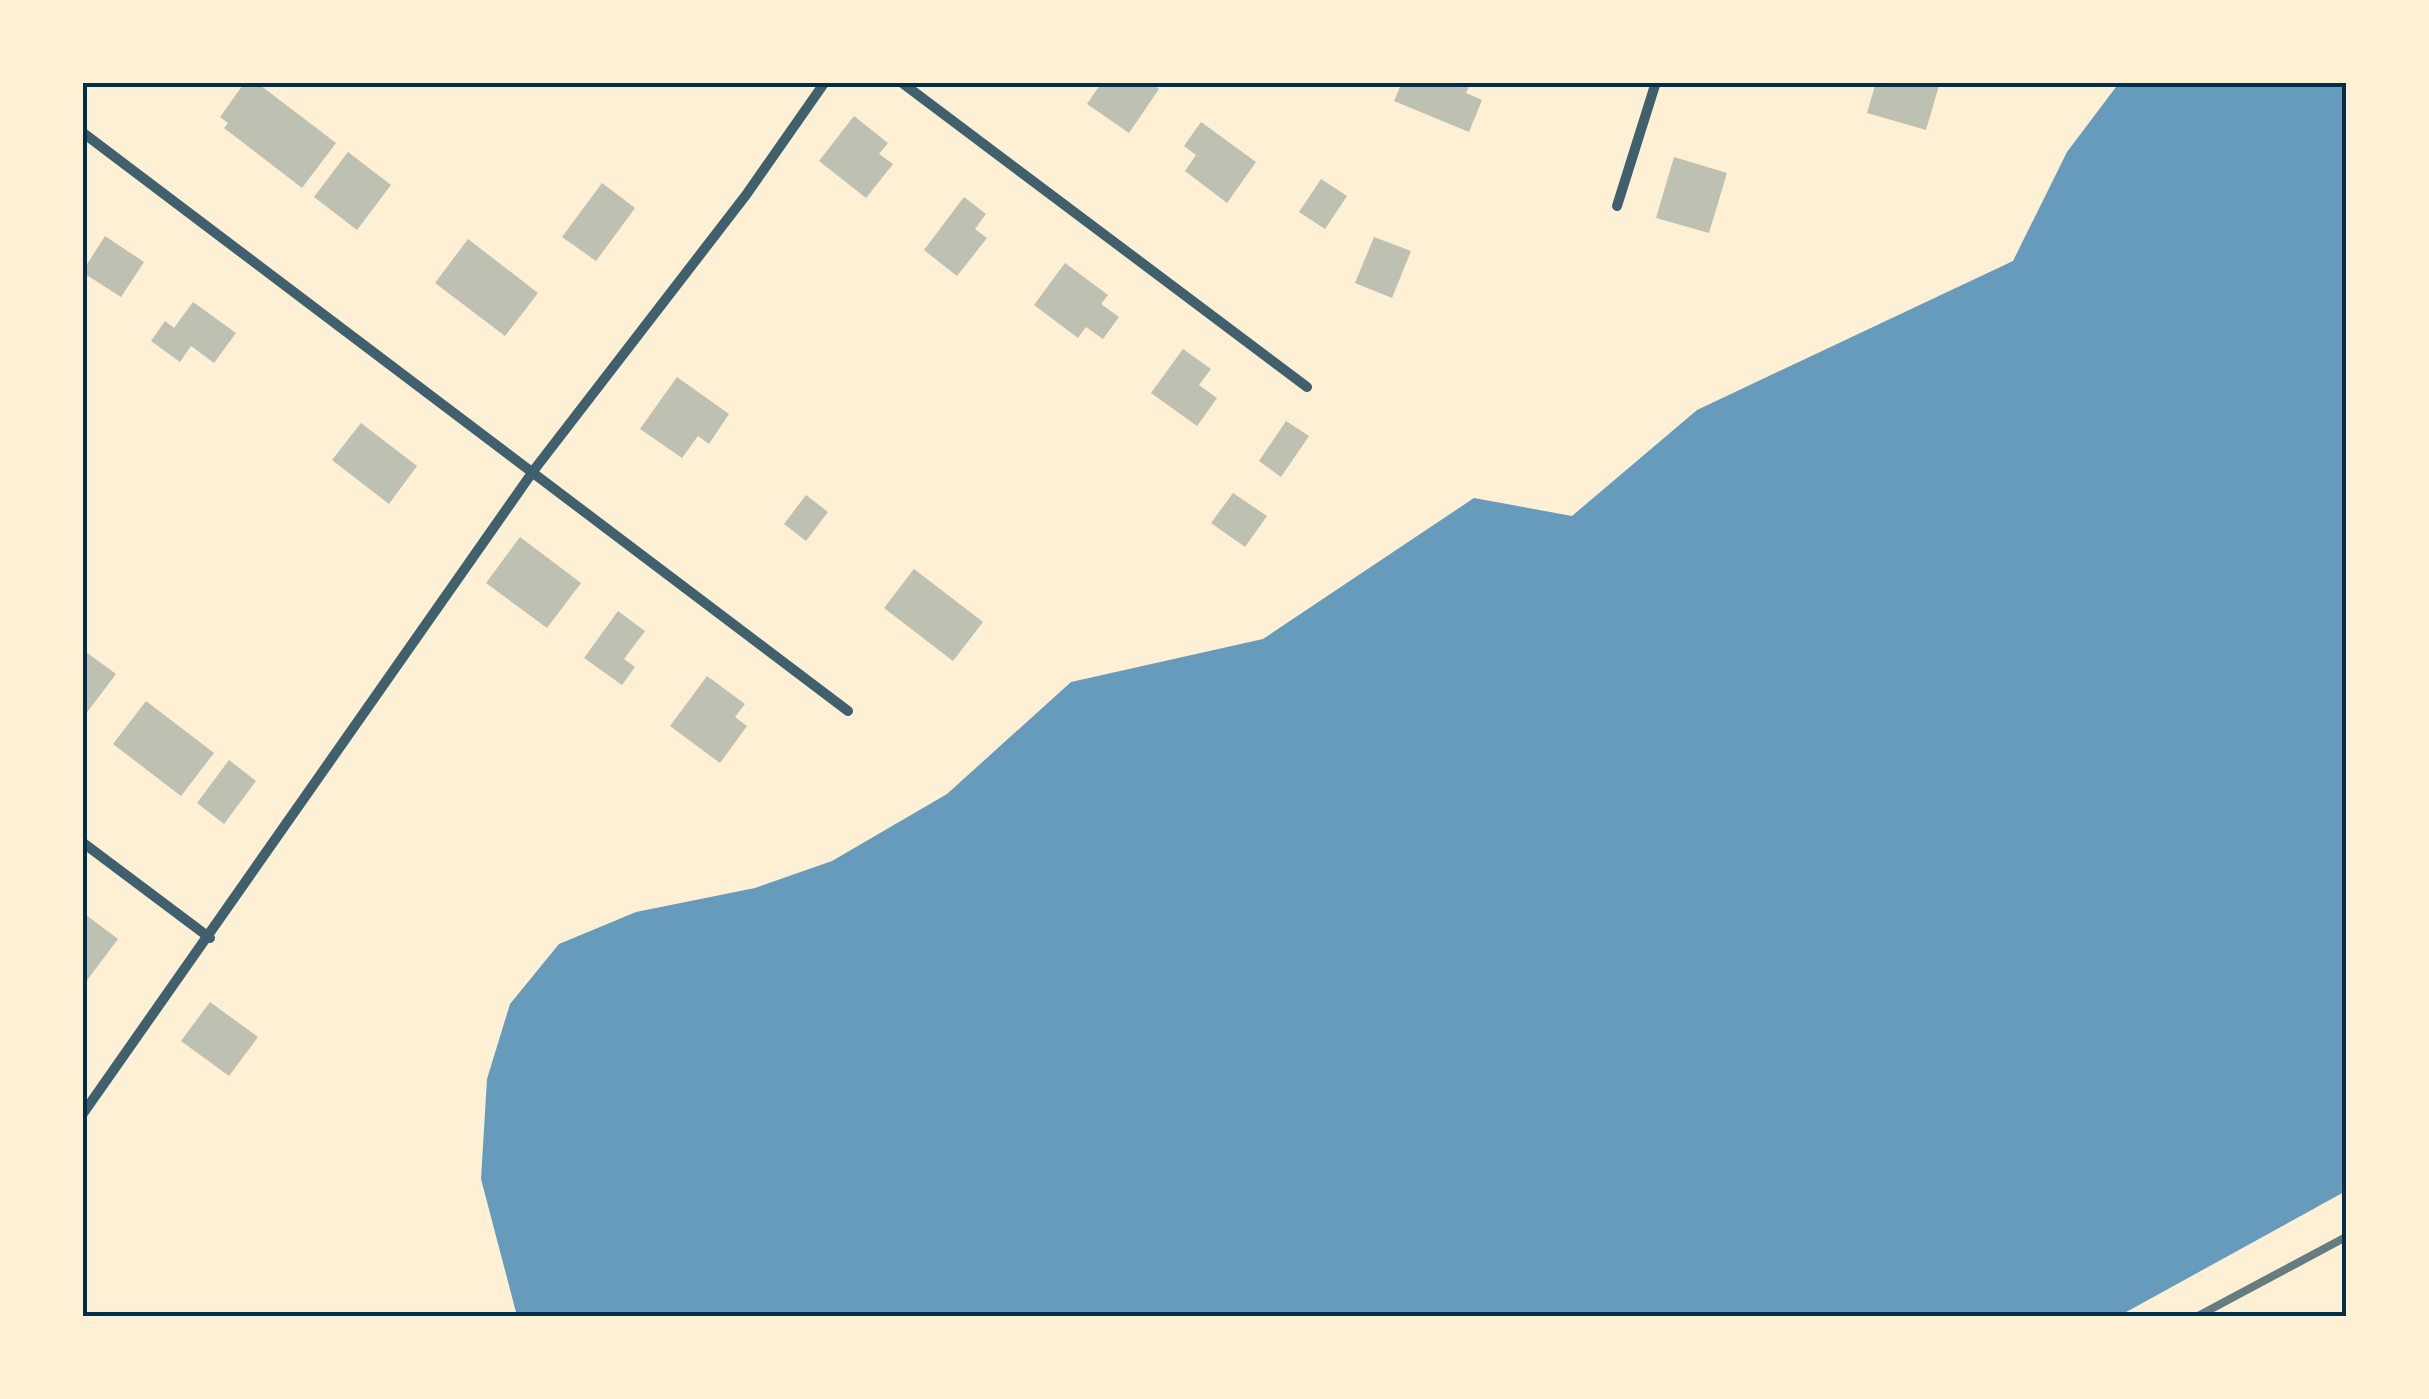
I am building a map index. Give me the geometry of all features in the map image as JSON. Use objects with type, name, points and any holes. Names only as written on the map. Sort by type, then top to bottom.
[{"type":"street","points":[[82,1114],[210,938],[534,470],[746,195],[825,82]]},
{"type":"street","points":[[902,82],[1306,387]]},
{"type":"street","points":[[1617,206],[1656,82]]},
{"type":"street","points":[[82,132],[848,711]]},
{"type":"street","points":[[82,842],[210,938]]},
{"type":"water","points":[[2119,83],[2346,83],[2346,1191],[2119,1316],[517,1316],[481,1179],[487,1079],[510,1004],[559,944],[636,912],[755,888],[832,861],[947,794],[1071,682],[1263,639],[1474,498],[1572,516],[1697,410],[2013,261],[2067,152]]},
{"type":"building","points":[[245,82],[256,82],[336,143],[302,188],[224,128],[228,123],[220,117]]},
{"type":"building","points":[[1102,82],[1150,82],[1159,89],[1129,133],[1087,104]]},
{"type":"building","points":[[1402,82],[1471,82],[1466,93],[1482,100],[1469,132],[1394,101]]},
{"type":"building","points":[[1876,82],[1940,82],[1926,130],[1867,113]]},
{"type":"building","points":[[854,116],[888,143],[879,154],[893,164],[866,198],[819,161]]},
{"type":"building","points":[[1201,122],[1256,162],[1227,203],[1185,171],[1196,155],[1184,146]]},
{"type":"building","points":[[348,152],[391,185],[357,230],[314,197]]},
{"type":"building","points":[[1674,157],[1727,173],[1709,233],[1656,218]]},
{"type":"building","points":[[1321,179],[1347,196],[1325,229],[1299,212]]},
{"type":"building","points":[[602,183],[635,208],[596,261],[562,237]]},
{"type":"building","points":[[964,197],[986,214],[975,229],[987,238],[957,276],[924,250]]},
{"type":"building","points":[[105,236],[144,262],[121,297],[82,272]]},
{"type":"building","points":[[1374,237],[1411,251],[1392,298],[1355,283]]},
{"type":"building","points":[[468,239],[538,293],[505,336],[435,283]]},
{"type":"building","points":[[1065,263],[1108,295],[1101,304],[1119,317],[1103,339],[1086,327],[1078,338],[1034,305]]},
{"type":"building","points":[[193,302],[236,333],[214,363],[191,346],[180,362],[151,341],[165,321],[174,328]]},
{"type":"building","points":[[1183,349],[1211,369],[1199,385],[1217,398],[1197,426],[1151,393]]},
{"type":"building","points":[[677,377],[729,414],[709,444],[698,436],[682,458],[640,429]]},
{"type":"building","points":[[1286,421],[1309,436],[1281,477],[1259,461]]},
{"type":"building","points":[[361,423],[417,466],[389,504],[332,460]]},
{"type":"building","points":[[1233,493],[1267,516],[1245,547],[1211,523]]},
{"type":"building","points":[[806,495],[828,512],[806,541],[784,524]]},
{"type":"building","points":[[520,537],[581,583],[547,628],[486,583]]},
{"type":"building","points":[[914,569],[983,622],[953,661],[884,608]]},
{"type":"building","points":[[618,611],[645,631],[624,659],[635,667],[622,685],[584,658]]},
{"type":"building","points":[[82,649],[116,674],[82,719]]},
{"type":"building","points":[[707,676],[745,704],[735,717],[747,726],[720,763],[670,726]]},
{"type":"building","points":[[146,701],[214,753],[181,796],[113,744]]},
{"type":"building","points":[[229,760],[256,781],[224,824],[197,803]]},
{"type":"building","points":[[82,912],[118,939],[82,987]]},
{"type":"building","points":[[210,1002],[258,1037],[229,1076],[181,1041]]},
{"type":"railway","points":[[2198,1316],[2346,1237]]}]
